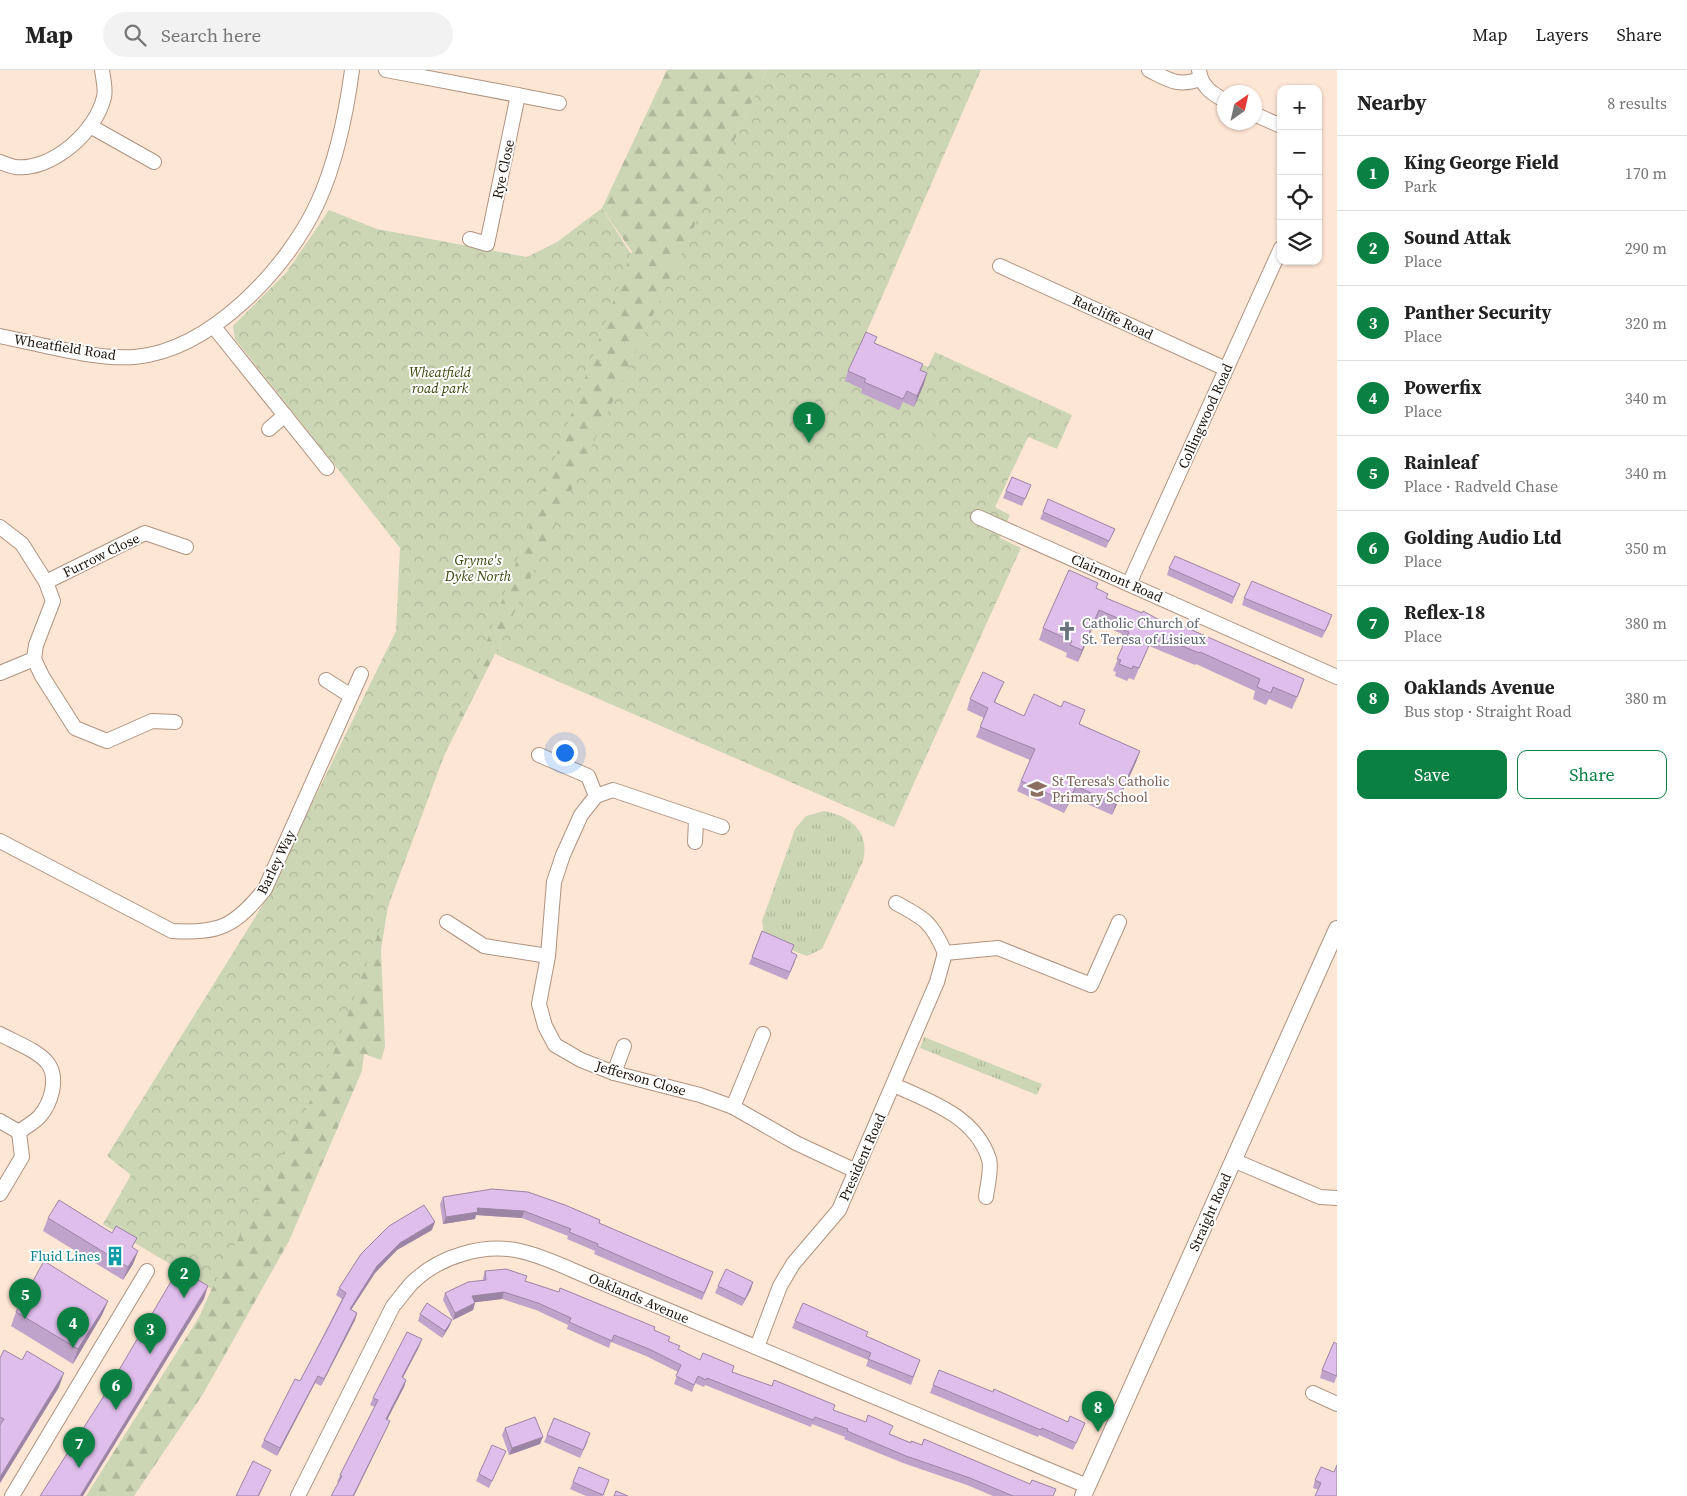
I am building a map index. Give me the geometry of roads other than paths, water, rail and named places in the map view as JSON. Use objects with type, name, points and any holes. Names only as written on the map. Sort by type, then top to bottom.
[{"type":"street","points":[[0,162],[15,167],[40,164],[67,150],[90,126],[105,96],[102,70]]},
{"type":"street","name":"Wheatfield Road","points":[[0,336],[95,355],[134,357],[170,348],[214,327],[260,285],[291,248],[318,202],[335,158],[352,70]]},
{"type":"street","points":[[386,70],[558,103]]},
{"type":"street","points":[[1149,70],[1172,82],[1186,84],[1200,75],[1209,92],[1217,96]]},
{"type":"street","name":"Rye Close","points":[[470,239],[487,244],[518,95]]},
{"type":"street","points":[[1262,118],[1277,124]]},
{"type":"street","points":[[90,126],[154,162]]},
{"type":"street","name":"Collingwood Road","points":[[1129,584],[1277,257]]},
{"type":"street","name":"Ratcliffe Road","points":[[1000,266],[1226,369]]},
{"type":"street","points":[[214,327],[327,468]]},
{"type":"street","points":[[269,429],[285,415]]},
{"type":"street","name":"Clairmont Road","points":[[978,517],[1337,677]]},
{"type":"street","points":[[0,527],[22,544],[46,582],[53,600],[36,645],[34,659],[42,676],[75,728],[107,741],[152,721],[174,722]]},
{"type":"street","name":"Furrow Close","points":[[46,582],[145,533],[186,547]]},
{"type":"street","points":[[0,673],[34,659]]},
{"type":"street","name":"Barley Way","points":[[0,841],[172,931],[193,932],[224,927],[247,912],[266,890],[361,674]]},
{"type":"street","points":[[326,680],[351,696]]},
{"type":"street","points":[[539,755],[588,776],[596,796],[613,790],[644,799],[696,820],[722,828]]},
{"type":"street","name":"Jefferson Close","points":[[596,796],[581,815],[563,855],[554,882],[548,956],[539,1004],[545,1026],[555,1046],[581,1060],[614,1073],[700,1095],[734,1107],[796,1143],[856,1171]]},
{"type":"street","points":[[695,842],[696,820]]},
{"type":"street","points":[[896,903],[923,918],[937,934],[945,953],[998,948],[1091,985],[1119,922]]},
{"type":"street","points":[[447,922],[484,946],[548,956]]},
{"type":"street","name":"Straight Road","points":[[1085,1491],[1337,929]]},
{"type":"street","name":"President Road","points":[[757,1347],[780,1286],[793,1264],[839,1210],[937,982],[945,953]]},
{"type":"street","points":[[0,1034],[34,1052],[48,1064],[53,1078],[49,1100],[40,1116],[19,1132]]},
{"type":"street","points":[[734,1107],[763,1034]]},
{"type":"street","points":[[614,1073],[624,1046]]},
{"type":"street","points":[[894,1085],[946,1109],[966,1123],[978,1138],[989,1160],[986,1197]]},
{"type":"street","points":[[0,1121],[19,1132]]},
{"type":"street","points":[[0,1194],[22,1157],[19,1132]]},
{"type":"street","points":[[1233,1160],[1320,1197],[1337,1198]]},
{"type":"street","name":"Oaklands Avenue","points":[[298,1496],[393,1306],[414,1281],[438,1264],[465,1253],[493,1248],[521,1251],[592,1278],[757,1347],[1085,1491]]},
{"type":"street","points":[[12,1496],[146,1271]]},
{"type":"street","points":[[1313,1394],[1337,1404]]},
{"type":"place","name":"King George Field","points":[[809,443]]},
{"type":"place","name":"Catholic Church of St. Teresa of Lisieux","points":[[1067,631]]},
{"type":"place","name":"St Teresa's Catholic Primary School","points":[[1037,789]]},
{"type":"place","name":"Fluid Lines","points":[[115,1256]]},
{"type":"place","name":"Sound Attak","points":[[184,1298]]},
{"type":"place","name":"Rainleaf","points":[[25,1319]]},
{"type":"place","name":"Powerfix","points":[[73,1348]]},
{"type":"place","name":"Panther Security","points":[[150,1354]]},
{"type":"place","name":"Golding Audio Ltd","points":[[116,1410]]},
{"type":"place","name":"Oaklands Avenue","points":[[1098,1432]]},
{"type":"place","name":"Reflex-18","points":[[79,1468]]},
{"type":"park label","name":"Wheatfield road park","points":[[440,380]]},
{"type":"park label","name":"Gryme's Dyke North","points":[[478,568]]}]
